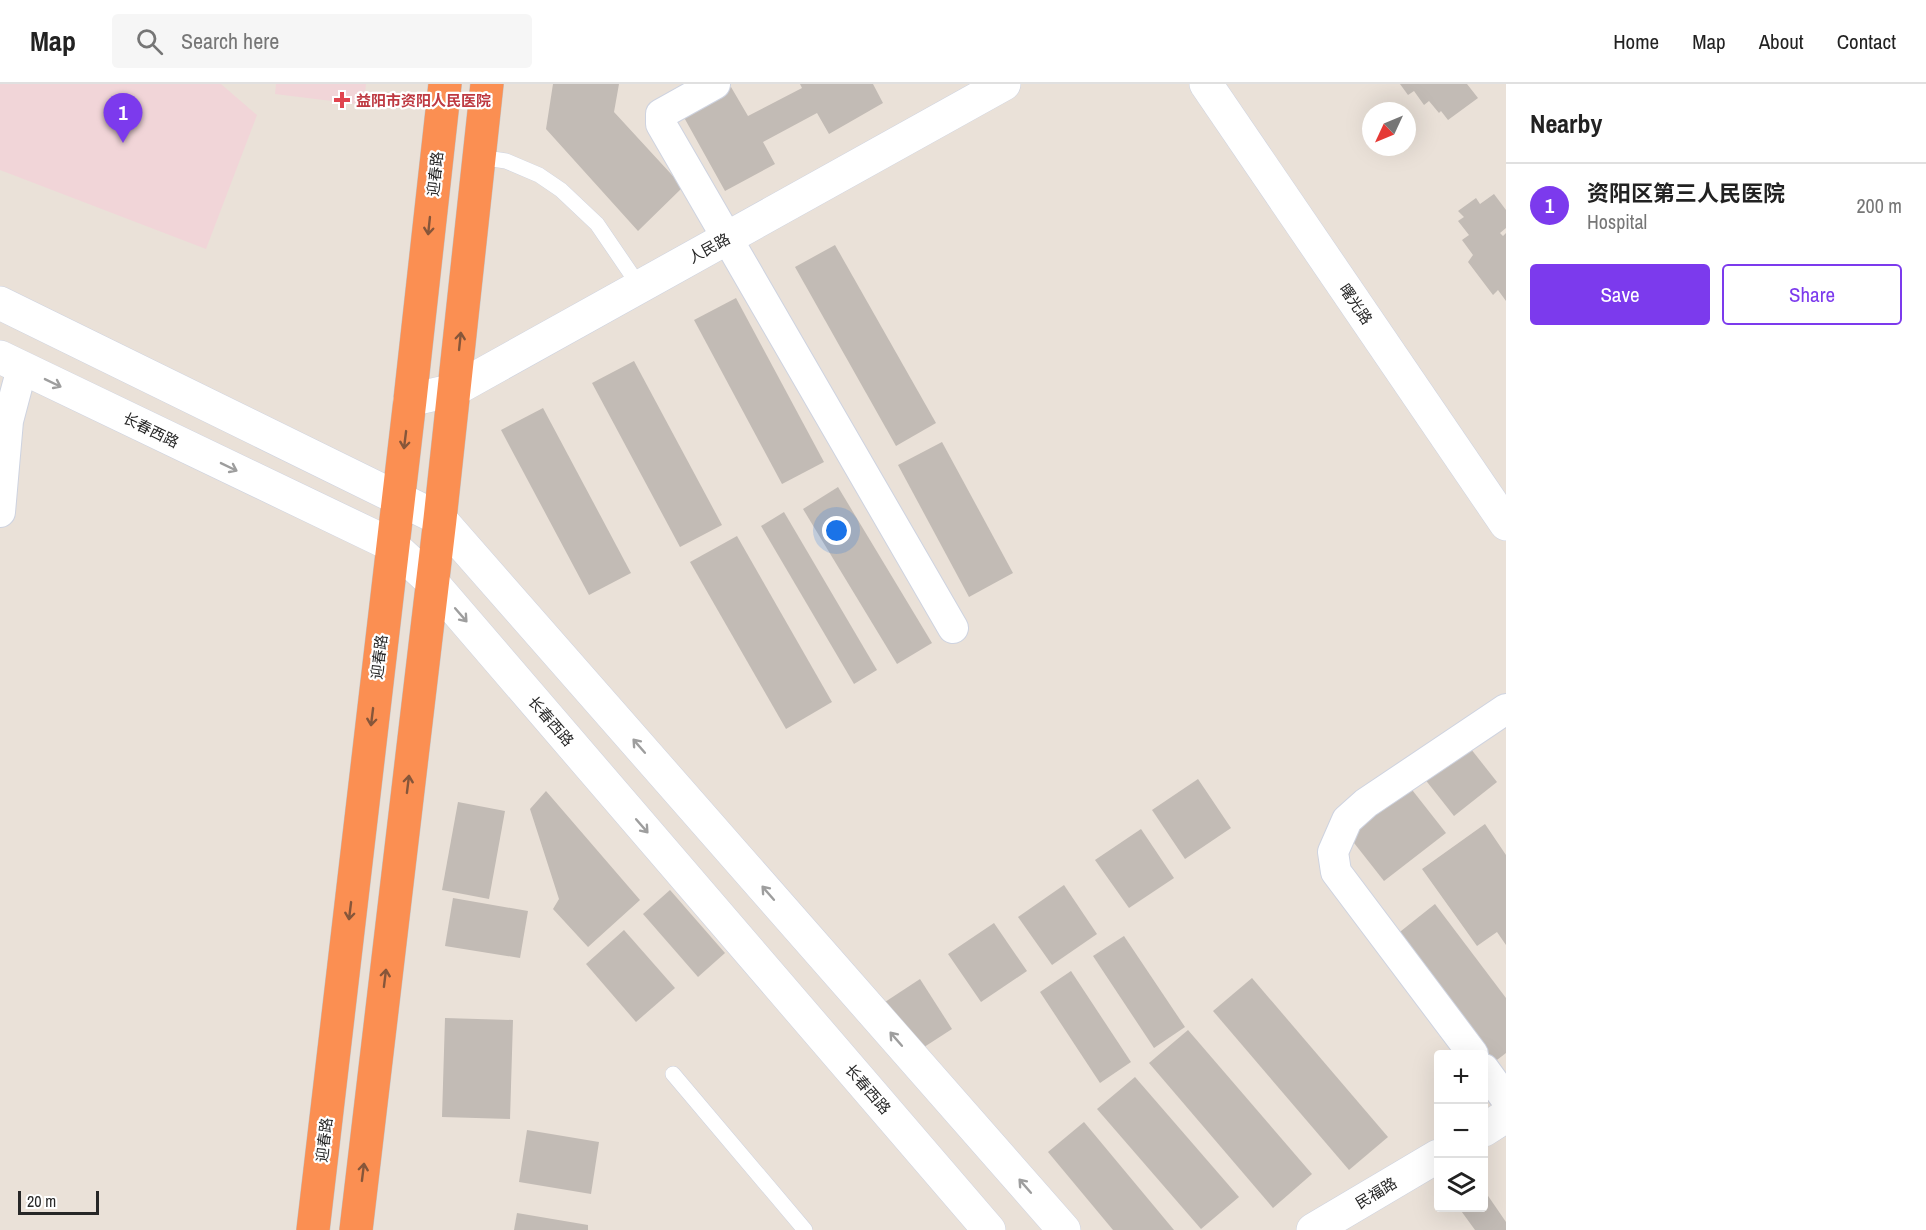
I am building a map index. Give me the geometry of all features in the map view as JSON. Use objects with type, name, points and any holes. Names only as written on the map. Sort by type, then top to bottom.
[{"type":"highway","name":"迎春路","points":[[313,1230],[445,84]]},
{"type":"highway","points":[[356,1230],[440,519],[487,84]]},
{"type":"main road","name":"人民路","points":[[410,400],[454,390],[1004,84]]},
{"type":"main road","name":"曙光路","points":[[1206,84],[1506,524]]},
{"type":"main road","points":[[0,303],[440,519],[1064,1230]]},
{"type":"main road","name":"长春西路","points":[[11,363],[392,545],[431,581],[989,1230]]},
{"type":"main road","points":[[1488,1127],[1506,1116]]},
{"type":"main road","name":"民福路","points":[[1332,1226],[1435,1158]]},
{"type":"street","points":[[715,84],[661,114],[661,124],[953,628]]},
{"type":"street","points":[[0,512],[11,363]]},
{"type":"street","points":[[1470,1050],[1336,872],[1333,852],[1347,820],[1366,802],[1506,709]]},
{"type":"street","points":[[1488,1074],[1506,1099]]},
{"type":"lane","points":[[479,157],[506,162],[539,175],[561,190],[597,224],[640,287]]},
{"type":"lane","points":[[673,1074],[805,1230]]},
{"type":"shaded area","points":[[0,84],[221,84],[257,115],[206,249],[0,170]]},
{"type":"shaded area","name":"益阳市资阳人民医院","points":[[276,84],[366,84],[364,105],[275,94]]},
{"type":"building","points":[[553,84],[619,84],[614,112],[683,187],[638,231],[546,129]]},
{"type":"building","points":[[800,84],[873,84],[883,103],[829,134],[817,113],[763,142],[775,164],[725,191],[681,112],[731,87],[748,116],[802,88]]},
{"type":"building","points":[[1400,84],[1467,84],[1478,98],[1448,120],[1429,101],[1424,105],[1414,91],[1408,95]]},
{"type":"building","points":[[1494,194],[1506,210],[1506,228],[1500,233],[1503,236],[1506,233],[1506,301],[1498,290],[1493,295],[1468,262],[1473,255],[1462,240],[1469,235],[1458,221],[1464,217],[1458,211],[1476,198],[1480,204]]},
{"type":"building","points":[[835,245],[936,423],[896,446],[795,267]]},
{"type":"building","points":[[736,298],[824,462],[782,484],[694,320]]},
{"type":"building","points":[[634,361],[722,525],[680,547],[592,383]]},
{"type":"building","points":[[543,408],[631,573],[589,595],[501,430]]},
{"type":"building","points":[[942,442],[1013,573],[969,597],[898,465]]},
{"type":"building","points":[[838,487],[932,643],[897,664],[803,509]]},
{"type":"building","points":[[784,512],[877,670],[854,684],[761,526]]},
{"type":"building","points":[[737,536],[832,702],[786,729],[690,562]]},
{"type":"building","points":[[1467,744],[1497,782],[1454,816],[1424,778]]},
{"type":"building","points":[[1198,779],[1231,828],[1185,859],[1152,810]]},
{"type":"building","points":[[1409,786],[1446,833],[1384,881],[1347,834]]},
{"type":"building","points":[[546,791],[640,900],[588,947],[553,909],[559,899],[530,809]]},
{"type":"building","points":[[458,802],[505,811],[489,899],[442,890]]},
{"type":"building","points":[[1485,824],[1506,855],[1506,945],[1497,932],[1477,946],[1422,869]]},
{"type":"building","points":[[1141,829],[1174,878],[1129,908],[1095,860]]},
{"type":"building","points":[[1064,885],[1097,934],[1052,965],[1018,917]]},
{"type":"building","points":[[670,890],[725,953],[698,977],[643,914]]},
{"type":"building","points":[[453,898],[528,911],[520,958],[445,946]]},
{"type":"building","points":[[1435,904],[1506,998],[1506,1053],[1493,1063],[1488,1056],[1488,1050],[1483,1050],[1396,935]]},
{"type":"building","points":[[994,923],[1027,971],[981,1002],[948,954]]},
{"type":"building","points":[[624,930],[675,988],[636,1022],[586,964]]},
{"type":"building","points":[[1124,936],[1185,1027],[1154,1048],[1093,956]]},
{"type":"building","points":[[1071,971],[1131,1062],[1100,1083],[1040,992]]},
{"type":"building","points":[[1252,978],[1388,1137],[1349,1170],[1213,1011]]},
{"type":"building","points":[[920,979],[952,1029],[918,1051],[885,1002]]},
{"type":"building","points":[[445,1018],[513,1020],[510,1119],[442,1117]]},
{"type":"building","points":[[1188,1030],[1312,1174],[1273,1208],[1149,1063]]},
{"type":"building","points":[[1135,1077],[1239,1197],[1201,1229],[1097,1109]]},
{"type":"building","points":[[1084,1122],[1174,1230],[1113,1230],[1048,1152]]},
{"type":"building","points":[[527,1130],[599,1142],[591,1194],[519,1182]]},
{"type":"building","points":[[1488,1196],[1506,1222],[1506,1230],[1475,1230],[1462,1212],[1488,1212]]},
{"type":"building","points":[[517,1213],[588,1225],[588,1230],[514,1230]]},
{"type":"place","name":"益阳市资阳人民医院","points":[[342,100]]},
{"type":"place","name":"资阳区第三人民医院","points":[[123,143]]}]
